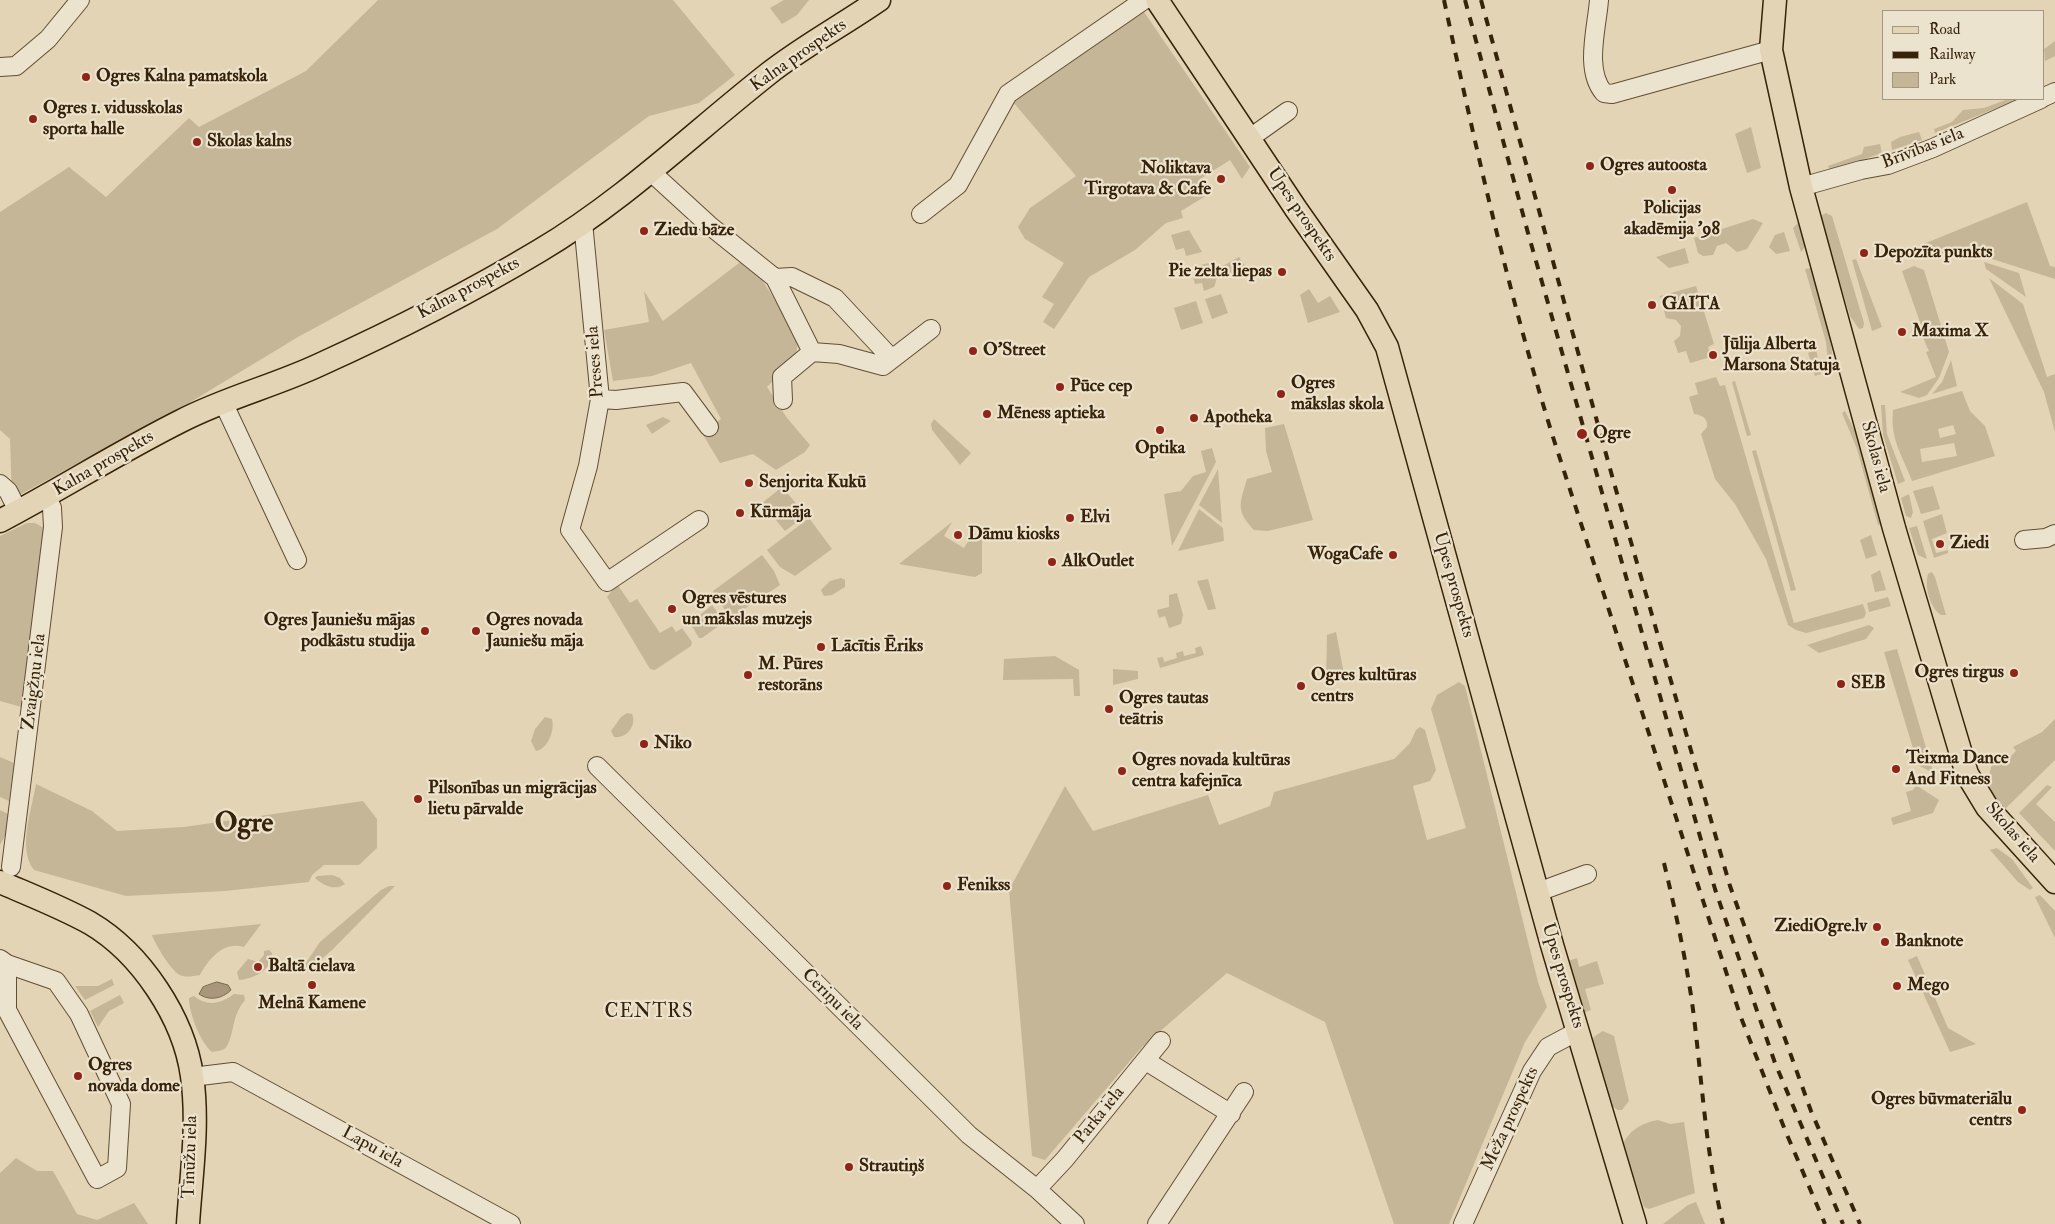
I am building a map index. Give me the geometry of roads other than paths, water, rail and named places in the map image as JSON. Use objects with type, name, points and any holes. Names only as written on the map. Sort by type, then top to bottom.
[{"type":"main road","name":"Kalna prospekts","points":[[9,516],[181,421],[223,402],[318,366],[408,322],[539,251],[583,222],[650,171],[774,70],[879,0]]},
{"type":"main road","name":"Upes prospekts","points":[[1157,0],[1367,310],[1387,347],[1538,892],[1634,1224]]},
{"type":"main road","name":"Skolas iela","points":[[1775,0],[1771,50],[1801,187],[1894,528],[1967,774],[1987,806],[2055,882]]},
{"type":"main road","name":"Tīnūžu iela","points":[[3,879],[74,915],[109,937],[140,966],[155,984],[176,1021],[186,1049],[192,1077],[194,1135],[188,1224]]},
{"type":"street","points":[[0,67],[16,66],[48,40],[80,0]]},
{"type":"street","points":[[921,214],[958,185],[1008,94],[1144,0]]},
{"type":"street","points":[[1599,0],[1593,66],[1597,85],[1604,93],[1612,94],[1771,50]]},
{"type":"street","name":"Brīvības iela","points":[[1801,187],[1861,170],[1888,165],[1933,148],[2038,100]]},
{"type":"street","points":[[1250,138],[1288,111]]},
{"type":"street","points":[[650,171],[709,226],[775,278],[812,352]]},
{"type":"street","name":"Preses iela","points":[[583,222],[600,399],[588,466],[570,530],[607,582],[699,520]]},
{"type":"street","points":[[775,278],[792,277],[835,298],[892,359]]},
{"type":"street","points":[[783,400],[782,377],[812,352],[839,354],[883,366],[931,329]]},
{"type":"street","points":[[600,399],[616,400],[683,392],[709,426]]},
{"type":"street","points":[[223,402],[297,560]]},
{"type":"street","name":"Kalna prospekts","points":[[0,484],[8,491],[9,516]]},
{"type":"street","name":"Zvaigžņu iela","points":[[3,879],[53,527],[52,508],[48,496]]},
{"type":"street","points":[[2024,540],[2046,538],[2055,534]]},
{"type":"street","name":"Ceriņu iela","points":[[597,766],[968,1135],[1037,1189],[1075,1224]]},
{"type":"street","points":[[1538,892],[1587,874]]},
{"type":"street","points":[[4,962],[56,981],[79,1014],[121,1104],[117,1168],[97,1179],[7,1010],[4,962]]},
{"type":"street","name":"Meža prospekts","points":[[1463,1224],[1532,1071],[1548,1047],[1578,1031]]},
{"type":"street","name":"Parka iela","points":[[1037,1189],[1161,1041]]},
{"type":"street","points":[[1146,1061],[1231,1114]]},
{"type":"street","name":"Lapu iela","points":[[192,1077],[233,1072],[511,1224]]},
{"type":"street","points":[[1157,1224],[1244,1092]]},
{"type":"railway","points":[[1444,0],[1493,218],[1552,434],[1740,1015],[1785,1130],[1825,1224]]},
{"type":"railway","points":[[1465,0],[1528,233],[1715,889],[1775,1063],[1843,1224]]},
{"type":"railway","points":[[1481,0],[1614,483],[1730,886],[1811,1111],[1860,1224]]},
{"type":"railway","points":[[1664,863],[1680,932],[1689,984],[1708,1141],[1723,1224]]},
{"type":"place","name":"Ogres Kalna pamatskola","points":[[86,77]]},
{"type":"place","name":"Ogres 1. vidusskolas sporta halle","points":[[33,119]]},
{"type":"place","name":"Skolas kalns","points":[[197,142]]},
{"type":"place","name":"Ogres autoosta","points":[[1590,166]]},
{"type":"place","name":"Noliktava Tirgotava & Cafe","points":[[1221,179]]},
{"type":"place","name":"Policijas akadēmija '98","points":[[1672,190]]},
{"type":"place","name":"Ziedu bāze","points":[[644,231]]},
{"type":"place","name":"Depozīta punkts","points":[[1864,253]]},
{"type":"place","name":"Pie zelta liepas","points":[[1282,272]]},
{"type":"place","name":"GAITA","points":[[1652,305]]},
{"type":"place","name":"Maxima X","points":[[1902,332]]},
{"type":"place","name":"O'Street","points":[[973,351]]},
{"type":"place","name":"Jūlija Alberta Marsona Statuja","points":[[1713,355]]},
{"type":"place","name":"Pūce cep","points":[[1060,387]]},
{"type":"place","name":"Ogres mākslas skola","points":[[1281,394]]},
{"type":"place","name":"Mēness aptieka","points":[[987,414]]},
{"type":"place","name":"Apotheka","points":[[1194,418]]},
{"type":"place","name":"Optika","points":[[1160,430]]},
{"type":"place","name":"Ogre","points":[[1582,434]]},
{"type":"place","name":"Senjorita Kukū","points":[[749,483]]},
{"type":"place","name":"Kūrmāja","points":[[740,513]]},
{"type":"place","name":"Elvi","points":[[1070,518]]},
{"type":"place","name":"Dāmu kiosks","points":[[958,535]]},
{"type":"place","name":"Ziedi","points":[[1940,544]]},
{"type":"place","name":"WogaCafe","points":[[1393,555]]},
{"type":"place","name":"AlkOutlet","points":[[1052,562]]},
{"type":"place","name":"Ogres vēstures un mākslas muzejs","points":[[672,609]]},
{"type":"place","name":"Ogres Jauniešu mājas podkāstu studija","points":[[425,631]]},
{"type":"place","name":"Ogres novada Jauniešu māja","points":[[476,631]]},
{"type":"place","name":"Lācītis Ēriks","points":[[821,647]]},
{"type":"place","name":"Ogres tirgus","points":[[2014,673]]},
{"type":"place","name":"M. Pūres restorāns","points":[[748,675]]},
{"type":"place","name":"SEB","points":[[1841,684]]},
{"type":"place","name":"Ogres kultūras centrs","points":[[1301,686]]},
{"type":"place","name":"Ogres tautas teātris","points":[[1109,709]]},
{"type":"place","name":"Niko","points":[[644,744]]},
{"type":"place","name":"Teixma Dance And Fitness","points":[[1896,769]]},
{"type":"place","name":"Ogres novada kultūras centra kafejnīca","points":[[1122,771]]},
{"type":"place","name":"Pilsonības un migrācijas lietu pārvalde","points":[[418,799]]},
{"type":"place","name":"Fenikss","points":[[947,886]]},
{"type":"place","name":"ZiediOgre.lv","points":[[1877,927]]},
{"type":"place","name":"Banknote","points":[[1885,942]]},
{"type":"place","name":"Baltā cielava","points":[[258,967]]},
{"type":"place","name":"Melnā Kamene","points":[[312,985]]},
{"type":"place","name":"Mego","points":[[1897,986]]},
{"type":"place","name":"Ogres novada dome","points":[[78,1076]]},
{"type":"place","name":"Ogres būvmateriālu centrs","points":[[2022,1110]]},
{"type":"place","name":"Strautiņš","points":[[849,1167]]},
{"type":"district","name":"Ogre","points":[[244,825]]},
{"type":"district","name":"CENTRS","points":[[649,1013]]}]
